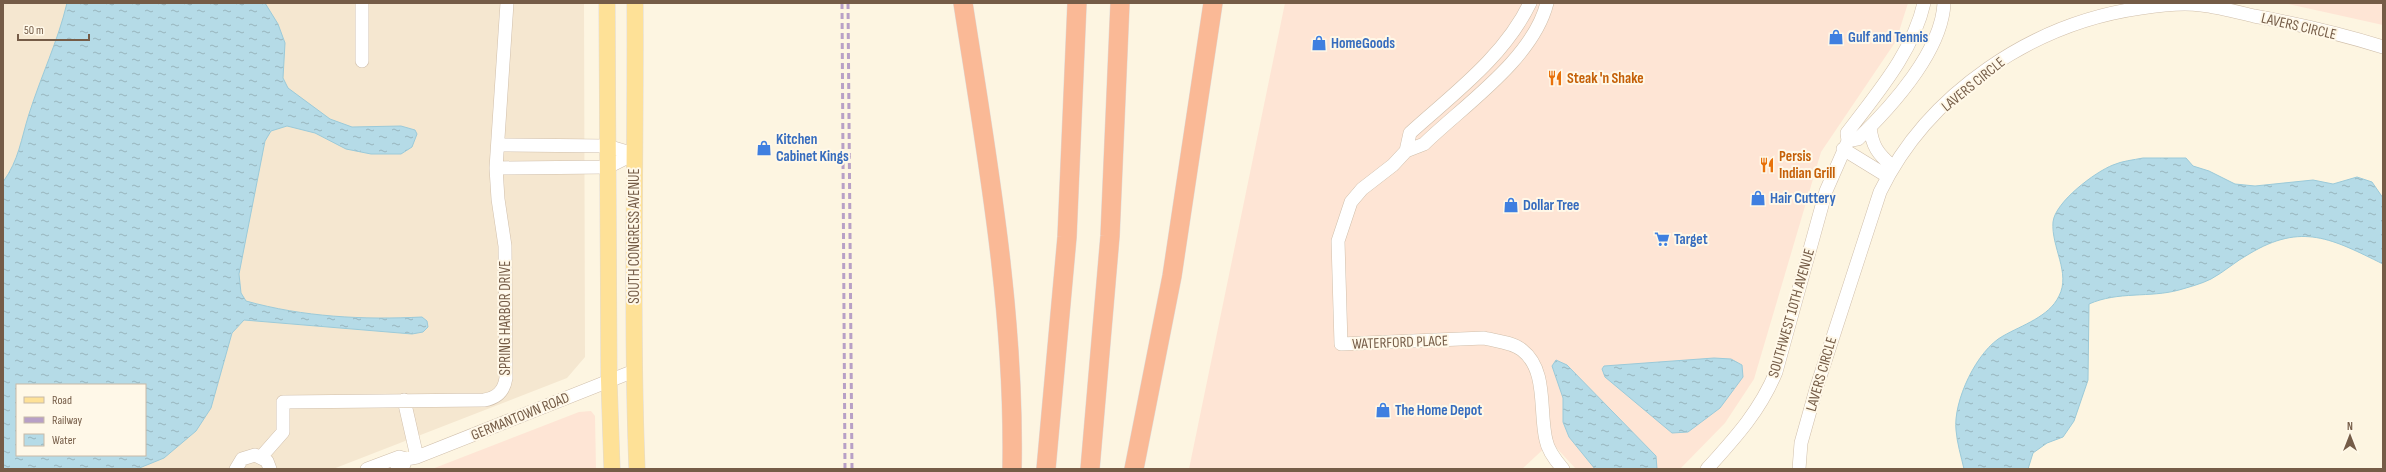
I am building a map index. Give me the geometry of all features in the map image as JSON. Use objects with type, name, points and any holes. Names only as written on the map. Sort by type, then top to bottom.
[{"type":"highway","points":[[963,3],[992,190],[1004,293],[1011,396],[1012,469]]},
{"type":"highway","points":[[1046,469],[1067,229],[1077,3]]},
{"type":"highway","points":[[1090,469],[1110,236],[1120,3]]},
{"type":"highway","points":[[1134,469],[1171,282],[1213,5]]},
{"type":"main road","name":"SOUTH CONGRESS AVENUE","points":[[607,3],[609,380],[612,469]]},
{"type":"main road","name":"SOUTH CONGRESS AVENUE","points":[[635,3],[634,371],[637,469]]},
{"type":"street","points":[[362,3],[362,61]]},
{"type":"street","name":"SPRING HARBOR DRIVE","points":[[261,457],[283,432],[284,402],[484,400],[497,396],[505,384],[505,246],[498,199],[496,168],[507,3]]},
{"type":"street","name":"WATERFORD PLACE","points":[[1406,151],[1410,133],[1500,49],[1516,28],[1530,3]]},
{"type":"street","name":"WATERFORD PLACE","points":[[1547,3],[1533,35],[1514,59],[1424,144],[1406,151],[1393,165],[1358,194],[1351,202],[1343,221],[1338,241],[1342,344],[1484,338],[1506,343],[1521,349],[1533,362],[1538,374],[1546,441],[1555,460],[1563,469]]},
{"type":"street","name":"SOUTHWEST 10TH AVENUE","points":[[1707,469],[1750,421],[1768,392],[1776,372],[1826,191],[1846,145],[1847,132],[1903,55],[1920,19],[1924,3]]},
{"type":"street","points":[[1846,145],[1858,140],[1911,81],[1930,47],[1944,3]]},
{"type":"street","name":"LAVERS CIRCLE","points":[[1799,469],[1801,443],[1817,386],[1858,255],[1890,171],[1942,108],[1979,75],[2027,45],[2071,25],[2098,17],[2152,6],[2201,4],[2309,27],[2383,47]]},
{"type":"street","points":[[1870,127],[1871,141],[1890,171]]},
{"type":"street","points":[[498,145],[607,146],[634,154]]},
{"type":"street","points":[[1846,145],[1890,171]]},
{"type":"street","points":[[496,168],[608,167],[634,154]]},
{"type":"street","name":"GERMANTOWN ROAD","points":[[397,469],[403,467],[412,458],[634,371]]},
{"type":"street","points":[[404,400],[412,458]]},
{"type":"street","points":[[236,469],[242,459],[248,456],[261,457],[267,461],[270,469]]},
{"type":"street","name":"GERMANTOWN ROAD","points":[[373,468],[399,457],[412,458]]},
{"type":"shaded area","points":[[3,3],[584,3],[585,357],[567,378],[333,469],[3,469]]},
{"type":"shaded area","points":[[1285,3],[1908,3],[1896,41],[1821,152],[1754,379],[1725,423],[1680,469],[1576,469],[1551,442],[1522,469],[1189,469]]},
{"type":"shaded area","points":[[2284,3],[2383,3],[2383,25]]},
{"type":"shaded area","points":[[591,411],[595,416],[596,469],[432,469],[579,412]]},
{"type":"water","points":[[67,3],[265,3],[278,24],[285,43],[283,78],[288,88],[330,119],[352,127],[401,126],[415,130],[417,134],[412,147],[401,154],[371,154],[346,149],[315,133],[287,126],[271,131],[265,141],[239,274],[241,293],[246,301],[289,311],[334,316],[378,318],[422,317],[427,321],[428,327],[423,332],[412,334],[244,320],[232,333],[211,408],[196,431],[164,458],[137,469],[3,469],[3,182],[13,166],[29,114],[54,45]]},
{"type":"water","points":[[2143,158],[2186,158],[2193,166],[2209,171],[2235,184],[2255,186],[2313,180],[2333,184],[2357,177],[2372,182],[2383,198],[2383,264],[2332,241],[2301,237],[2285,239],[2268,244],[2239,260],[2216,276],[2199,284],[2179,290],[2157,294],[2111,297],[2089,304],[2088,380],[2074,421],[2063,437],[2047,443],[2033,453],[2028,469],[1964,469],[1957,440],[1956,418],[1958,405],[1963,391],[1976,364],[1993,343],[2042,315],[2049,310],[2059,296],[2063,278],[2053,231],[2055,214],[2068,197],[2096,174],[2116,164]]},
{"type":"water","points":[[1714,358],[1731,359],[1742,365],[1743,377],[1720,408],[1688,432],[1672,433],[1605,377],[1602,369],[1604,366]]},
{"type":"water","points":[[1556,360],[1567,365],[1656,456],[1657,469],[1595,469],[1569,437],[1563,422],[1563,398],[1552,366]]},
{"type":"railway","points":[[842,3],[845,469]]},
{"type":"railway","points":[[848,3],[852,469]]},
{"type":"place","name":"Gulf and Tennis","points":[[1836,37]]},
{"type":"place","name":"HomeGoods","points":[[1319,43]]},
{"type":"place","name":"Steak 'n Shake","points":[[1555,78]]},
{"type":"place","name":"Kitchen Cabinet Kings","points":[[764,148]]},
{"type":"place","name":"Persis Indian Grill","points":[[1767,165]]},
{"type":"place","name":"Hair Cuttery","points":[[1758,198]]},
{"type":"place","name":"Dollar Tree","points":[[1511,205]]},
{"type":"place","name":"Target","points":[[1662,239]]},
{"type":"place","name":"The Home Depot","points":[[1383,410]]}]
